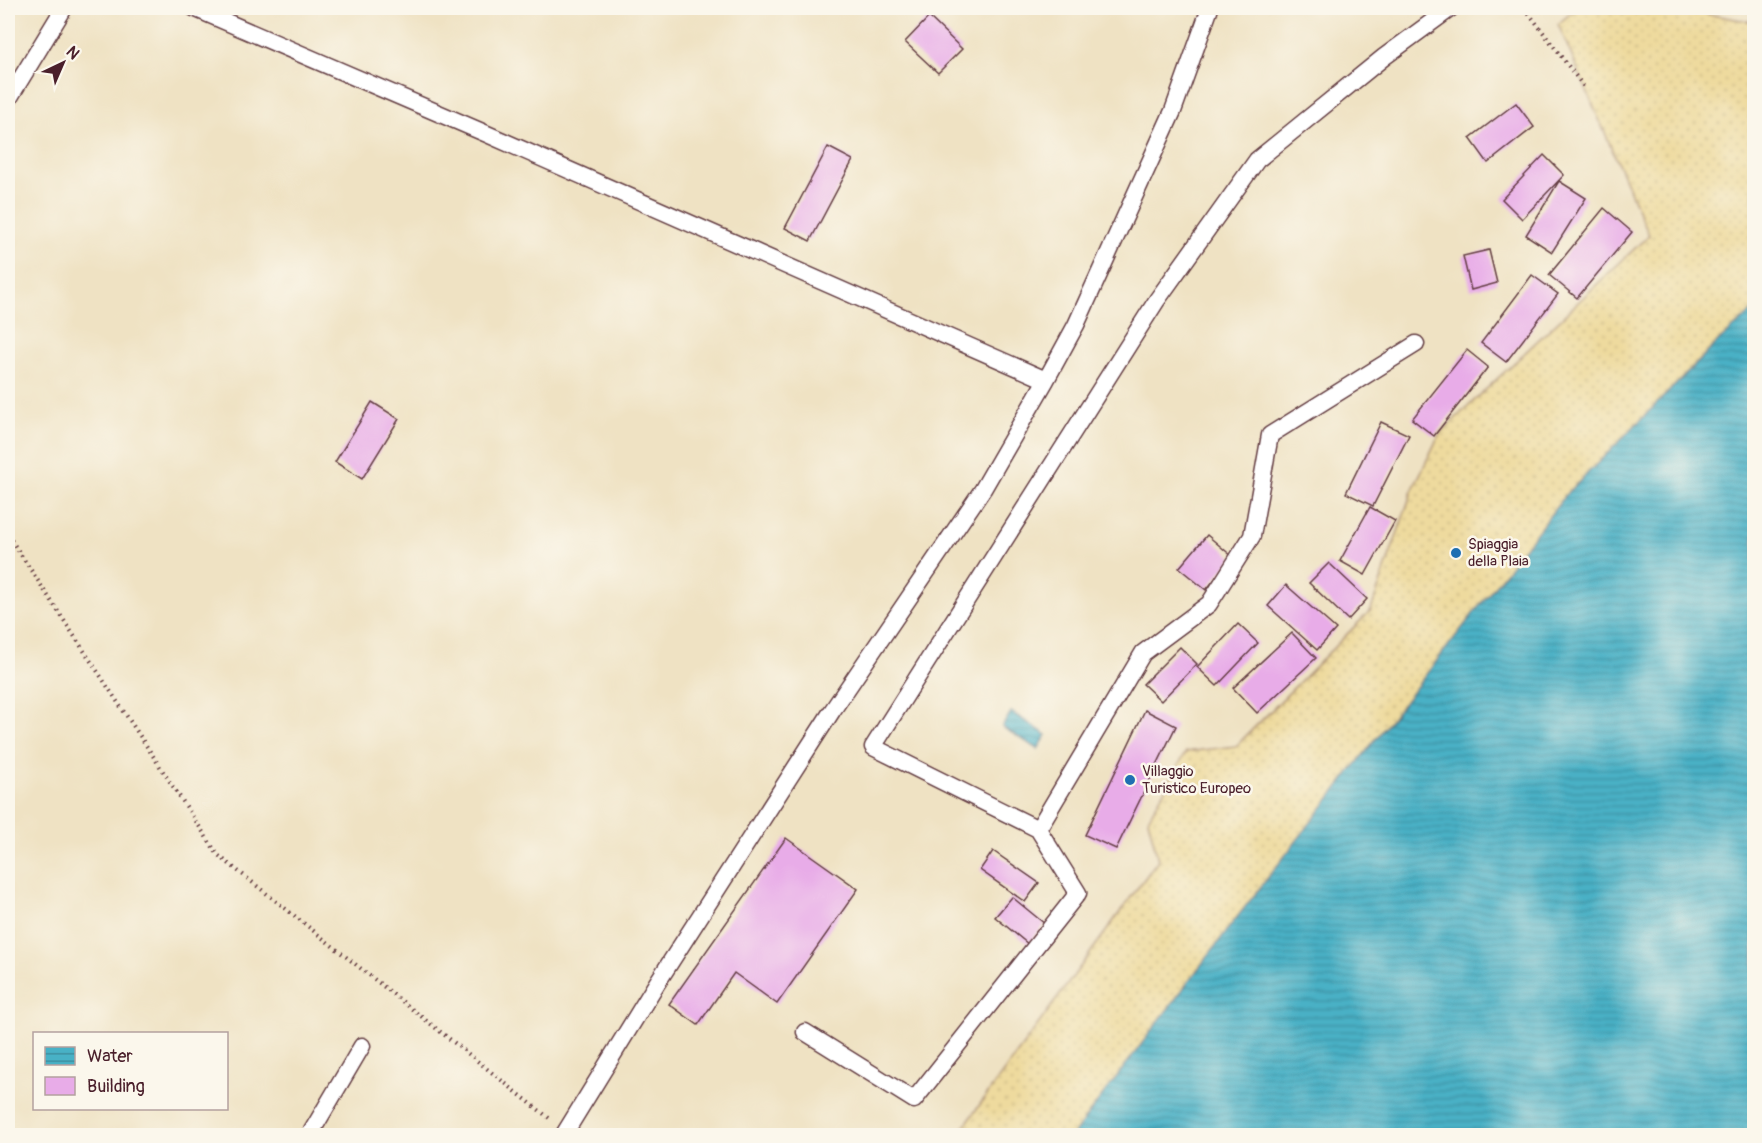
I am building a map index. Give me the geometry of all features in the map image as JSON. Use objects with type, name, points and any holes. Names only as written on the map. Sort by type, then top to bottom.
[{"type":"lane","points":[[8,100],[64,8]]},
{"type":"lane","points":[[194,8],[1046,380]]},
{"type":"lane","points":[[564,1133],[657,983],[832,711],[982,489],[1046,380],[1077,326],[1173,111],[1210,8]]},
{"type":"lane","points":[[805,1032],[914,1100],[1078,893],[1038,829],[873,747],[1157,300],[1257,160],[1376,64],[1451,8]]},
{"type":"lane","points":[[1038,829],[1143,653],[1209,604],[1252,536],[1270,435],[1416,344]]},
{"type":"lane","points":[[309,1136],[362,1046]]},
{"type":"path","points":[[1525,8],[1584,87]]},
{"type":"path","points":[[8,535],[218,855],[564,1133]]},
{"type":"sand","name":"Spiaggia della Plaia","points":[[1577,8],[1700,8],[1707,14],[1753,22],[1754,19],[1754,310],[1721,339],[1565,496],[1235,920],[1073,1135],[957,1136],[1158,860],[1148,819],[1186,752],[1236,746],[1371,610],[1412,491],[1440,433],[1649,235],[1558,24]]},
{"type":"water","points":[[1754,310],[1754,1135],[1073,1135],[1235,920],[1565,496],[1721,339]]},
{"type":"water","points":[[1011,712],[1047,735],[1038,749],[1002,727]]},
{"type":"building","points":[[929,17],[962,49],[938,73],[905,42]]},
{"type":"building","points":[[1516,103],[1534,127],[1488,163],[1470,138]]},
{"type":"building","points":[[828,147],[853,160],[810,241],[785,228]]},
{"type":"building","points":[[1544,155],[1564,175],[1522,219],[1502,199]]},
{"type":"building","points":[[1559,181],[1586,198],[1552,252],[1526,235]]},
{"type":"building","points":[[1604,208],[1632,232],[1577,298],[1549,275]]},
{"type":"building","points":[[1489,250],[1497,283],[1471,290],[1463,256]]},
{"type":"building","points":[[1532,275],[1558,294],[1506,362],[1481,343]]},
{"type":"building","points":[[1467,350],[1488,367],[1434,436],[1412,419]]},
{"type":"building","points":[[372,402],[399,419],[362,479],[335,462]]},
{"type":"building","points":[[1381,422],[1409,435],[1373,506],[1346,493]]},
{"type":"building","points":[[1370,507],[1395,521],[1365,575],[1340,561]]},
{"type":"building","points":[[1207,535],[1233,557],[1206,590],[1179,568]]},
{"type":"building","points":[[1329,563],[1367,599],[1348,620],[1309,583]]},
{"type":"building","points":[[1286,585],[1336,629],[1317,650],[1268,606]]},
{"type":"building","points":[[1238,624],[1258,643],[1217,686],[1197,667]]},
{"type":"building","points":[[1292,633],[1316,658],[1257,713],[1233,688]]},
{"type":"building","points":[[1180,647],[1197,664],[1161,701],[1143,684]]},
{"type":"building","name":"Villaggio Turistico Europeo","points":[[1145,710],[1176,726],[1116,849],[1085,835]]},
{"type":"building","points":[[786,838],[858,889],[777,1004],[734,973],[698,1025],[669,1004]]},
{"type":"building","points":[[993,851],[1039,883],[1025,902],[980,870]]},
{"type":"building","points":[[1012,897],[1045,924],[1028,944],[995,917]]},
{"type":"place","name":"Spiaggia della Plaia","points":[[1456,553]]},
{"type":"place","name":"Villaggio Turistico Europeo","points":[[1130,780]]}]
